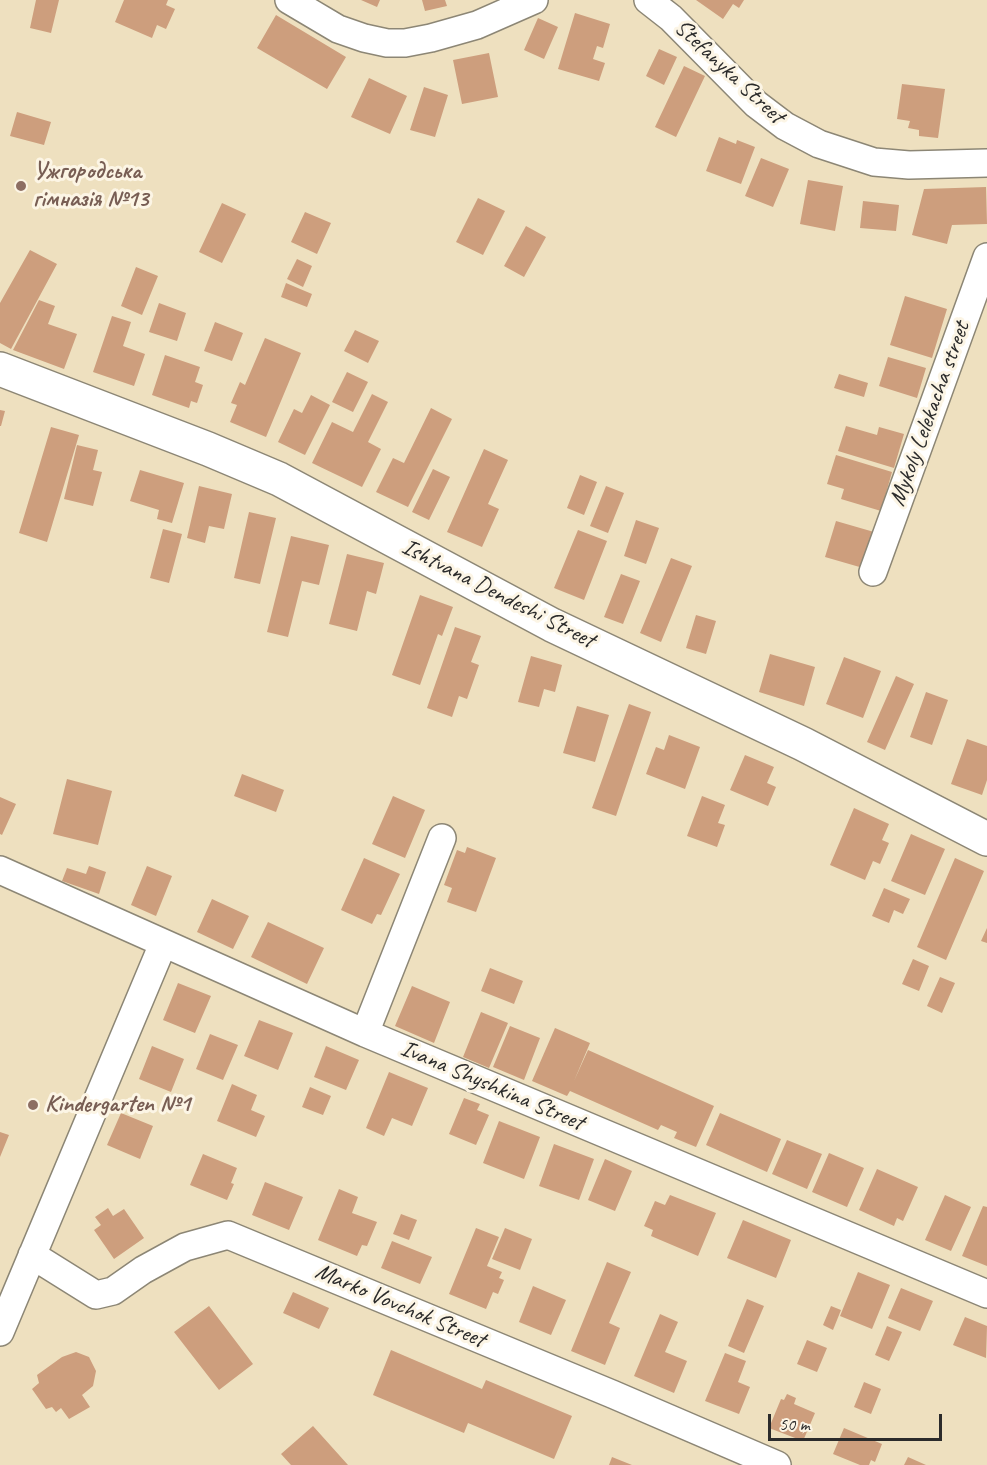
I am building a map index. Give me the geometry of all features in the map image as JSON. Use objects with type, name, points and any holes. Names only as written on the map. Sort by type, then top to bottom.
[{"type":"street","points":[[289,0],[338,29],[387,43],[405,43],[431,38],[477,25],[534,0]]},
{"type":"street","name":"Stefanyka Street","points":[[648,0],[671,18],[756,104],[785,126],[819,144],[874,162],[909,165],[987,162]]},
{"type":"street","name":"Mykoly Lelekacha street","points":[[873,572],[987,256]]},
{"type":"street","name":"Ishtvana Dendeshi Street","points":[[0,369],[208,449],[279,479],[552,625],[803,744],[987,839]]},
{"type":"street","points":[[365,1033],[442,838]]},
{"type":"street","name":"Ivana Shyshkina Street","points":[[0,870],[365,1033],[987,1294]]},
{"type":"street","points":[[0,1332],[163,944]]},
{"type":"street","name":"Marko Vovchok Street","points":[[32,1255],[96,1295],[113,1291],[143,1270],[185,1247],[228,1235],[777,1465]]},
{"type":"building","points":[[36,0],[59,0],[51,33],[30,28]]},
{"type":"building","points":[[124,0],[168,0],[166,5],[175,9],[166,29],[157,25],[152,38],[115,22]]},
{"type":"building","points":[[361,0],[380,0],[377,7]]},
{"type":"building","points":[[422,0],[445,0],[447,6],[425,11]]},
{"type":"building","points":[[696,0],[744,0],[739,8],[733,4],[723,19]]},
{"type":"building","points":[[575,13],[610,24],[603,48],[597,46],[593,59],[605,63],[599,81],[558,69]]},
{"type":"building","points":[[276,15],[346,57],[327,89],[257,48]]},
{"type":"building","points":[[538,18],[558,27],[544,59],[524,50]]},
{"type":"building","points":[[659,49],[677,57],[664,85],[646,76]]},
{"type":"building","points":[[489,53],[498,97],[462,104],[453,60]]},
{"type":"building","points":[[684,66],[705,76],[676,137],[655,127]]},
{"type":"building","points":[[369,78],[407,96],[390,134],[351,117]]},
{"type":"building","points":[[902,84],[945,89],[938,138],[919,136],[919,130],[908,128],[910,121],[897,119]]},
{"type":"building","points":[[424,87],[448,95],[435,137],[410,130]]},
{"type":"building","points":[[17,112],[51,122],[44,145],[10,136]]},
{"type":"building","points":[[719,137],[736,144],[737,140],[755,147],[741,184],[706,171]]},
{"type":"building","points":[[761,158],[789,169],[773,207],[745,196]]},
{"type":"building","points":[[808,180],[843,186],[835,231],[800,224]]},
{"type":"building","points":[[986,187],[987,224],[952,225],[947,244],[912,235],[924,189]]},
{"type":"building","points":[[478,198],[505,211],[483,255],[456,242]]},
{"type":"building","points":[[863,201],[899,205],[896,231],[860,228]]},
{"type":"building","points":[[222,203],[246,214],[222,263],[199,252]]},
{"type":"building","points":[[305,212],[331,223],[317,254],[291,242]]},
{"type":"building","points":[[526,226],[546,237],[524,277],[504,266]]},
{"type":"building","points":[[30,250],[57,264],[11,349],[0,343],[0,303]]},
{"type":"building","points":[[297,259],[312,266],[303,287],[287,279]]},
{"type":"building","points":[[136,267],[158,276],[142,315],[121,306]]},
{"type":"building","points":[[286,283],[312,294],[307,307],[281,297]]},
{"type":"building","points":[[905,296],[947,309],[932,358],[890,345]]},
{"type":"building","points":[[39,300],[55,306],[48,324],[77,334],[64,369],[13,350]]},
{"type":"building","points":[[159,303],[186,313],[177,341],[149,332]]},
{"type":"building","points":[[112,316],[131,322],[123,346],[145,354],[134,386],[93,372]]},
{"type":"building","points":[[215,322],[243,333],[232,361],[204,351]]},
{"type":"building","points":[[355,330],[379,341],[368,363],[344,351]]},
{"type":"building","points":[[265,338],[301,353],[266,437],[230,422],[237,405],[231,403],[240,382],[245,385]]},
{"type":"building","points":[[165,355],[200,367],[195,382],[203,385],[197,403],[191,401],[189,408],[152,395]]},
{"type":"building","points":[[888,357],[926,368],[917,398],[879,386]]},
{"type":"building","points":[[347,372],[368,382],[353,412],[332,402]]},
{"type":"building","points":[[839,374],[868,383],[864,397],[834,388]]},
{"type":"building","points":[[372,394],[388,402],[368,442],[381,449],[362,487],[312,463],[332,422],[353,432]]},
{"type":"building","points":[[311,395],[330,405],[305,455],[278,442],[294,409],[302,413]]},
{"type":"building","points":[[431,408],[452,419],[408,507],[376,492],[393,458],[404,463]]},
{"type":"building","points":[[0,410],[5,411],[1,426],[0,426]]},
{"type":"building","points":[[846,426],[877,435],[879,427],[904,434],[894,468],[838,451]]},
{"type":"building","points":[[51,427],[79,435],[47,542],[19,533]]},
{"type":"building","points":[[77,445],[98,450],[93,470],[102,472],[93,506],[64,499]]},
{"type":"building","points":[[484,449],[508,460],[488,504],[499,509],[482,547],[447,532]]},
{"type":"building","points":[[836,455],[892,472],[881,511],[841,499],[844,489],[827,484]]},
{"type":"building","points":[[433,469],[450,477],[429,520],[412,512]]},
{"type":"building","points":[[140,470],[184,483],[172,523],[157,519],[159,510],[130,501]]},
{"type":"building","points":[[580,475],[597,482],[584,515],[567,508]]},
{"type":"building","points":[[199,486],[232,494],[224,529],[209,526],[205,543],[187,538]]},
{"type":"building","points":[[606,486],[624,493],[608,533],[590,526]]},
{"type":"building","points":[[249,512],[276,518],[260,584],[234,578]]},
{"type":"building","points":[[636,520],[659,528],[646,564],[624,556]]},
{"type":"building","points":[[836,521],[874,532],[863,568],[825,557]]},
{"type":"building","points":[[163,529],[182,534],[169,583],[150,578]]},
{"type":"building","points":[[578,530],[607,541],[584,600],[554,588]]},
{"type":"building","points":[[291,536],[329,545],[319,585],[302,581],[288,637],[267,632]]},
{"type":"building","points":[[347,554],[384,563],[376,594],[367,591],[357,631],[329,624]]},
{"type":"building","points":[[671,558],[692,566],[661,642],[640,633]]},
{"type":"building","points":[[621,574],[640,581],[623,624],[604,617]]},
{"type":"building","points":[[420,595],[453,607],[442,636],[438,634],[420,685],[392,675]]},
{"type":"building","points":[[696,615],[716,621],[706,654],[686,648]]},
{"type":"building","points":[[455,627],[481,636],[471,662],[479,665],[467,699],[459,696],[452,717],[427,708]]},
{"type":"building","points":[[770,654],[815,667],[804,706],[759,692]]},
{"type":"building","points":[[531,656],[562,665],[555,692],[544,689],[539,707],[518,702]]},
{"type":"building","points":[[844,657],[881,671],[863,718],[826,704]]},
{"type":"building","points":[[896,676],[914,684],[885,750],[867,742]]},
{"type":"building","points":[[926,692],[948,700],[932,745],[910,737]]},
{"type":"building","points":[[629,704],[651,712],[616,816],[592,808]]},
{"type":"building","points":[[577,706],[609,715],[595,762],[563,753]]},
{"type":"building","points":[[669,735],[700,747],[685,789],[646,774],[656,747],[664,750]]},
{"type":"building","points":[[967,739],[987,746],[987,780],[982,795],[951,784]]},
{"type":"building","points":[[745,755],[774,767],[767,783],[776,787],[768,806],[730,790]]},
{"type":"building","points":[[242,774],[284,790],[276,812],[234,796]]},
{"type":"building","points":[[67,779],[112,791],[98,845],[53,834]]},
{"type":"building","points":[[393,796],[425,810],[405,858],[372,844]]},
{"type":"building","points":[[702,796],[725,805],[718,823],[725,825],[717,847],[687,836]]},
{"type":"building","points":[[0,797],[16,804],[2,835],[0,834]]},
{"type":"building","points":[[854,808],[889,824],[882,840],[889,843],[880,864],[873,861],[865,880],[830,865]]},
{"type":"building","points":[[911,834],[945,849],[925,895],[891,881]]},
{"type":"building","points":[[467,847],[496,858],[476,912],[447,902],[452,888],[444,885],[457,850],[465,853]]},
{"type":"building","points":[[364,858],[400,874],[381,915],[377,914],[372,924],[341,910]]},
{"type":"building","points":[[955,858],[984,871],[946,960],[917,947]]},
{"type":"building","points":[[89,866],[106,872],[99,894],[62,881],[67,868],[86,874]]},
{"type":"building","points":[[147,866],[172,876],[156,916],[131,905]]},
{"type":"building","points":[[884,888],[910,899],[903,914],[894,910],[889,923],[872,916]]},
{"type":"building","points":[[212,899],[249,916],[233,949],[197,932]]},
{"type":"building","points":[[268,922],[324,948],[307,984],[251,957]]},
{"type":"building","points":[[987,928],[987,943],[981,941]]},
{"type":"building","points":[[913,959],[929,966],[919,991],[902,984]]},
{"type":"building","points":[[490,968],[523,981],[514,1004],[481,991]]},
{"type":"building","points":[[940,977],[955,983],[942,1013],[927,1006]]},
{"type":"building","points":[[178,983],[211,996],[195,1033],[163,1020]]},
{"type":"building","points":[[412,986],[450,1002],[434,1043],[395,1026]]},
{"type":"building","points":[[481,1012],[508,1023],[489,1068],[463,1057]]},
{"type":"building","points":[[259,1020],[293,1033],[278,1070],[244,1056]]},
{"type":"building","points":[[510,1026],[540,1038],[524,1080],[493,1067]]},
{"type":"building","points":[[555,1028],[590,1043],[574,1081],[588,1050],[714,1106],[696,1147],[674,1138],[677,1132],[661,1125],[658,1130],[570,1091],[567,1096],[532,1081]]},
{"type":"building","points":[[210,1034],[238,1045],[223,1080],[196,1069]]},
{"type":"building","points":[[152,1046],[184,1059],[171,1092],[139,1079]]},
{"type":"building","points":[[326,1046],[359,1060],[346,1090],[314,1077]]},
{"type":"building","points":[[389,1072],[428,1088],[412,1126],[392,1118],[384,1136],[366,1128]]},
{"type":"building","points":[[232,1084],[257,1095],[251,1110],[265,1116],[256,1137],[217,1121]]},
{"type":"building","points":[[310,1087],[331,1096],[323,1115],[302,1107]]},
{"type":"building","points":[[464,1098],[480,1104],[477,1110],[489,1115],[476,1145],[449,1134]]},
{"type":"building","points":[[121,1113],[153,1126],[140,1159],[107,1145]]},
{"type":"building","points":[[720,1113],[781,1139],[767,1172],[706,1145]]},
{"type":"building","points":[[499,1121],[540,1137],[524,1179],[483,1163]]},
{"type":"building","points":[[0,1132],[9,1135],[0,1157]]},
{"type":"building","points":[[787,1140],[822,1154],[807,1189],[772,1174]]},
{"type":"building","points":[[554,1144],[594,1159],[579,1200],[539,1186]]},
{"type":"building","points":[[829,1153],[864,1168],[847,1207],[812,1192]]},
{"type":"building","points":[[203,1154],[237,1168],[231,1183],[234,1184],[227,1200],[190,1185]]},
{"type":"building","points":[[605,1159],[632,1171],[615,1211],[588,1200]]},
{"type":"building","points":[[877,1169],[918,1187],[903,1221],[897,1218],[894,1226],[859,1210]]},
{"type":"building","points":[[265,1182],[303,1197],[289,1230],[252,1215]]},
{"type":"building","points":[[339,1189],[358,1197],[352,1213],[377,1222],[367,1246],[362,1245],[357,1256],[318,1240]]},
{"type":"building","points":[[670,1195],[716,1213],[698,1256],[651,1236],[653,1230],[644,1226],[655,1201],[665,1205]]},
{"type":"building","points":[[945,1195],[971,1207],[951,1251],[925,1240]]},
{"type":"building","points":[[983,1206],[987,1207],[987,1266],[962,1256]]},
{"type":"building","points":[[108,1208],[113,1216],[124,1209],[144,1238],[114,1259],[94,1230],[101,1225],[95,1217]]},
{"type":"building","points":[[401,1214],[417,1220],[409,1240],[393,1234]]},
{"type":"building","points":[[743,1220],[791,1240],[776,1278],[727,1258]]},
{"type":"building","points":[[476,1228],[499,1237],[487,1266],[502,1272],[499,1278],[504,1280],[498,1294],[493,1292],[486,1309],[449,1294]]},
{"type":"building","points":[[505,1228],[532,1239],[520,1270],[492,1259]]},
{"type":"building","points":[[392,1241],[432,1257],[420,1284],[381,1268]]},
{"type":"building","points":[[607,1262],[631,1272],[609,1323],[620,1328],[605,1365],[571,1351]]},
{"type":"building","points":[[858,1272],[890,1285],[872,1329],[840,1316]]},
{"type":"building","points":[[533,1286],[566,1300],[551,1335],[519,1322]]},
{"type":"building","points":[[901,1288],[933,1301],[920,1331],[888,1318]]},
{"type":"building","points":[[293,1292],[329,1308],[319,1329],[283,1313]]},
{"type":"building","points":[[747,1299],[764,1306],[744,1353],[728,1346]]},
{"type":"building","points":[[209,1306],[253,1364],[219,1390],[174,1332]]},
{"type":"building","points":[[831,1306],[841,1310],[833,1330],[823,1325]]},
{"type":"building","points":[[660,1314],[678,1322],[665,1352],[687,1361],[674,1393],[634,1376]]},
{"type":"building","points":[[965,1317],[987,1326],[986,1358],[953,1345]]},
{"type":"building","points":[[887,1326],[902,1332],[889,1361],[875,1355]]},
{"type":"building","points":[[807,1340],[827,1348],[817,1372],[797,1364]]},
{"type":"building","points":[[391,1350],[482,1389],[486,1380],[572,1416],[554,1459],[468,1423],[464,1433],[373,1395]]},
{"type":"building","points":[[76,1352],[89,1357],[96,1371],[93,1386],[82,1395],[90,1407],[69,1419],[61,1408],[56,1412],[52,1407],[46,1409],[32,1389],[39,1383],[37,1375],[62,1357]]},
{"type":"building","points":[[725,1353],[746,1361],[738,1382],[750,1387],[739,1414],[705,1401]]},
{"type":"building","points":[[864,1382],[881,1389],[871,1414],[854,1407]]},
{"type":"building","points":[[787,1394],[796,1398],[794,1404],[815,1413],[803,1441],[769,1428],[781,1399],[784,1400]]},
{"type":"building","points":[[313,1426],[348,1465],[291,1465],[281,1454]]},
{"type":"building","points":[[844,1428],[882,1444],[875,1462],[871,1460],[869,1465],[860,1465],[833,1454]]},
{"type":"building","points":[[612,1457],[632,1465],[609,1465]]},
{"type":"building","points":[[908,1457],[926,1465],[904,1465]]},
{"type":"place","name":"Ужгородська гімназія №13","points":[[21,186]]},
{"type":"place","name":"Kindergarten №1","points":[[33,1105]]}]
